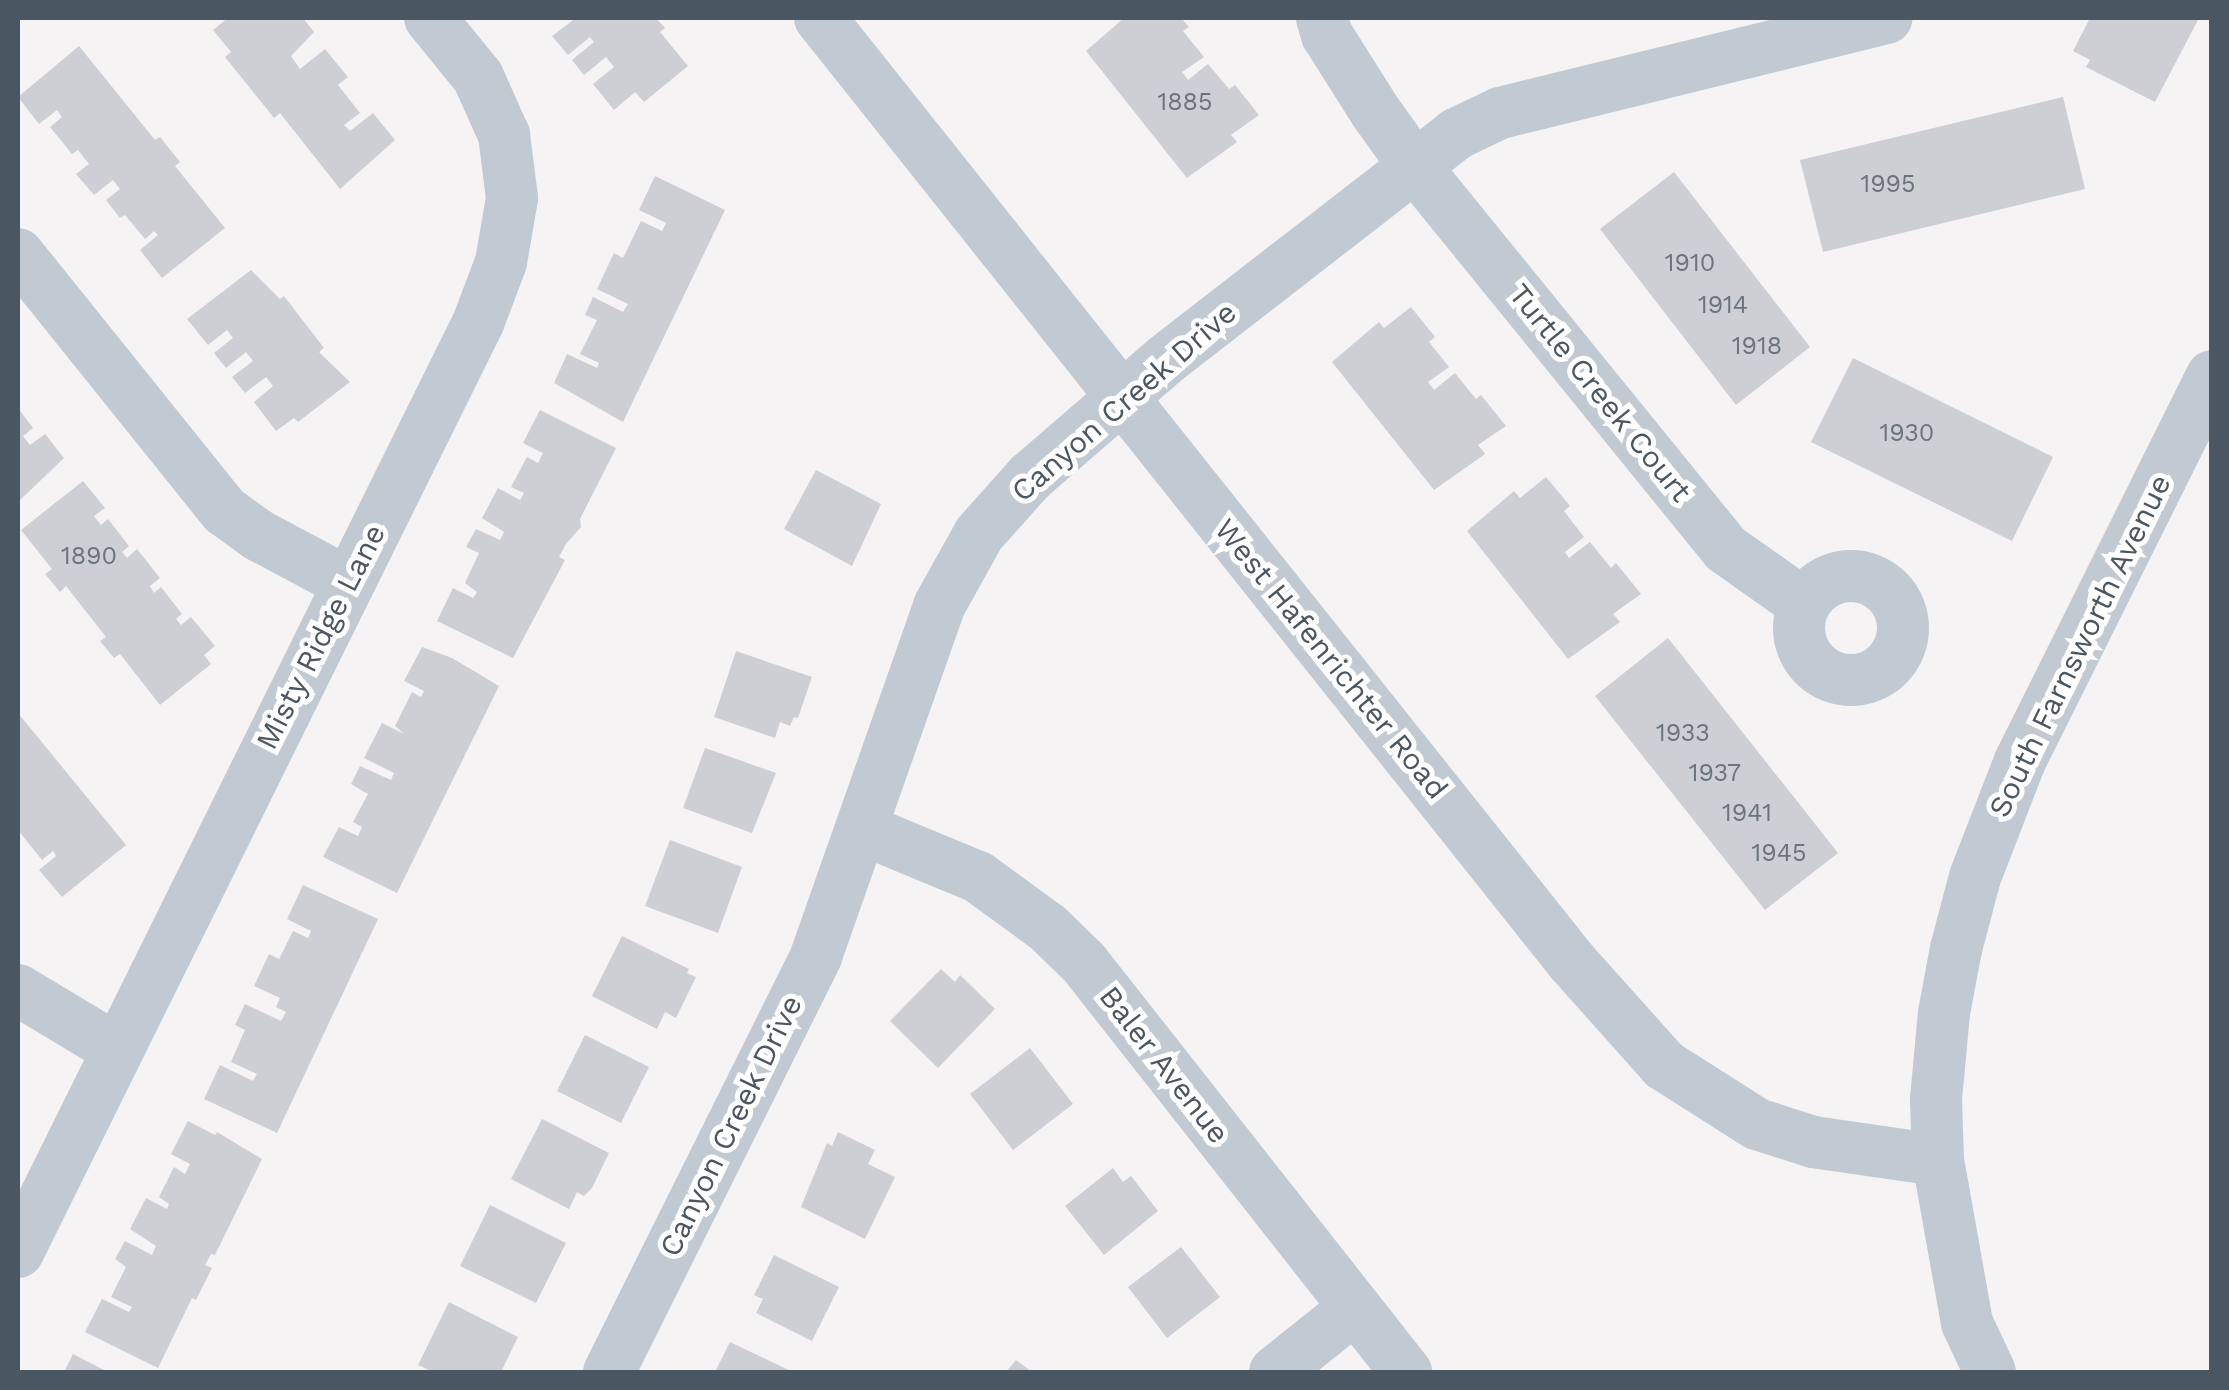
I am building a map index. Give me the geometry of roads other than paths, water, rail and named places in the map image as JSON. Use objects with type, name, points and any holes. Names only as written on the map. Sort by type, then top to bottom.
[{"type":"street","name":"Misty Ridge Lane","points":[[18,1252],[478,323],[502,262],[512,198],[504,135],[478,77],[430,18]]},
{"type":"street","name":"West Hafenrichter Road","points":[[820,18],[1572,962],[1664,1065],[1757,1124],[1813,1142],[1938,1160]]},
{"type":"street","name":"Turtle Creek Court","points":[[1322,18],[1327,35],[1413,164],[1726,550],[1804,604]]},
{"type":"street","name":"Canyon Creek Drive","points":[[609,1372],[816,956],[940,606],[979,534],[1030,477],[1122,397],[1413,164],[1456,134],[1500,113],[1887,18]]},
{"type":"street","points":[[18,254],[226,511],[258,535],[348,583]]},
{"type":"street","name":"South Farnsworth Avenue","points":[[1990,1372],[1968,1323],[1938,1160],[1936,1099],[1944,1013],[1975,877],[2020,761],[2212,376]]},
{"type":"street","name":"Baler Avenue","points":[[862,829],[978,877],[1048,928],[1084,964],[1406,1372]]},
{"type":"street","points":[[18,990],[116,1048]]},
{"type":"street","points":[[1275,1372],[1354,1308]]}]
